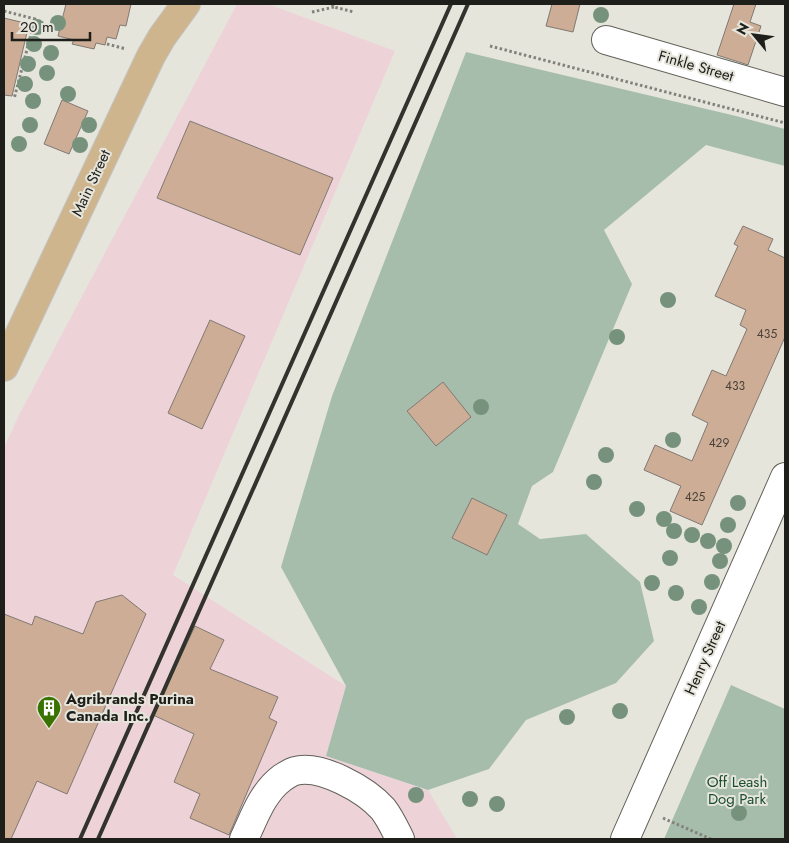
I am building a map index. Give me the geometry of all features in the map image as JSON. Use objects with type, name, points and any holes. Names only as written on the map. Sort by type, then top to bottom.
[{"type":"main road","name":"Main Street","points":[[4,367],[151,56],[162,36],[186,4]]},
{"type":"street","name":"Finkle Street","points":[[606,40],[785,92]]},
{"type":"street","name":"Henry Street","points":[[625,839],[785,477]]},
{"type":"street","points":[[244,839],[268,791],[282,778],[295,771],[316,771],[356,787],[383,810],[400,839]]},
{"type":"path","points":[[312,12],[333,5],[354,12]]},
{"type":"path","points":[[5,10],[35,19],[14,100]]},
{"type":"path","points":[[107,44],[129,50]]},
{"type":"path","points":[[490,46],[785,124]]},
{"type":"path","points":[[639,807],[710,839]]},
{"type":"shaded area","points":[[237,4],[268,4],[395,51],[173,575],[346,686],[326,756],[428,790],[456,837],[455,839],[4,839],[4,448],[19,415]]},
{"type":"green space","points":[[466,52],[785,129],[785,166],[706,145],[604,230],[632,284],[553,472],[532,486],[518,524],[540,539],[586,534],[640,582],[654,641],[616,683],[526,720],[489,769],[428,790],[326,756],[346,686],[281,567],[332,396]]},
{"type":"green space","name":"Off Leash Dog Park","points":[[731,685],[785,709],[785,839],[664,839]]},
{"type":"building","points":[[66,4],[131,4],[126,26],[120,25],[116,39],[107,37],[105,45],[96,43],[94,49],[72,44],[74,40],[58,36]]},
{"type":"building","points":[[552,4],[580,4],[573,32],[546,26]]},
{"type":"building","points":[[734,4],[756,4],[750,22],[761,26],[748,65],[717,55]]},
{"type":"building","points":[[4,18],[29,24],[12,96],[4,95]]},
{"type":"building","points":[[62,100],[88,111],[69,154],[44,144]]},
{"type":"building","points":[[190,121],[333,178],[300,255],[157,198]]},
{"type":"building","points":[[743,226],[773,239],[768,250],[785,258],[785,337],[702,525],[670,511],[681,486],[644,470],[655,445],[692,461],[708,423],[692,415],[712,370],[726,376],[747,329],[740,325],[746,310],[715,296],[738,246],[734,244]]},
{"type":"building","points":[[210,320],[245,336],[202,429],[168,413]]},
{"type":"building","points":[[443,382],[471,417],[436,446],[407,411]]},
{"type":"building","points":[[472,498],[507,515],[487,555],[452,538]]},
{"type":"building","name":"Agribrands Purina Canada Inc.","points":[[122,595],[146,614],[67,794],[37,781],[11,839],[4,839],[4,614],[32,625],[35,616],[83,634],[96,602]]},
{"type":"building","name":"Agribrands Purina Canada Inc.","points":[[195,626],[224,640],[210,669],[278,697],[269,718],[277,722],[229,835],[190,818],[200,794],[174,782],[194,734],[153,715]]},
{"type":"railway","points":[[80,839],[451,4]]},
{"type":"railway","points":[[98,839],[468,4]]},
{"type":"place","name":"Agribrands Purina Canada Inc.","points":[[49,729]]}]
